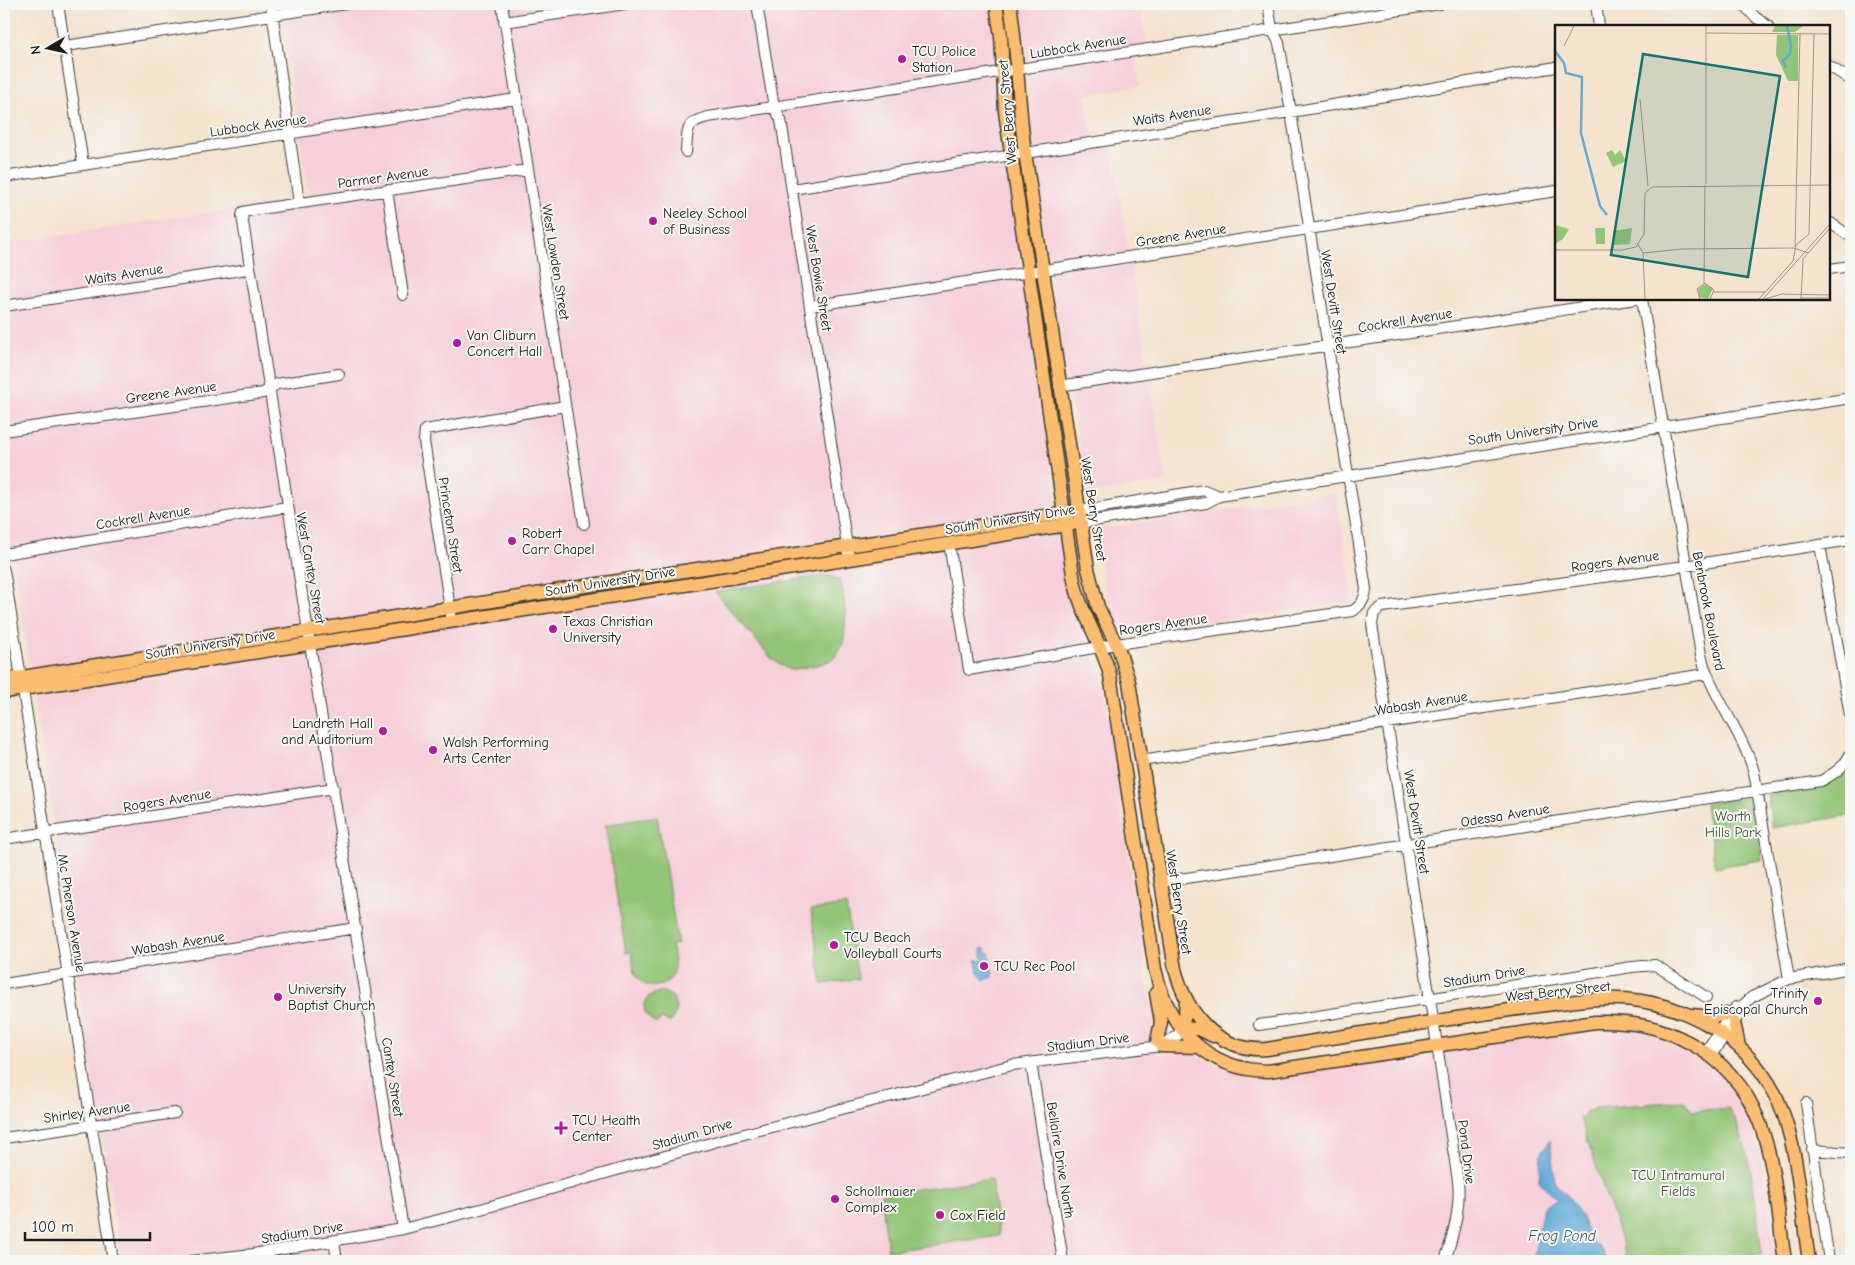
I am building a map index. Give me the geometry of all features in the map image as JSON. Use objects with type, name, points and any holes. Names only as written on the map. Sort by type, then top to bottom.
[{"type":"main road","name":"West Berry Street","points":[[996,4],[1004,72],[1005,112],[1072,576],[1085,616],[1108,666],[1152,951],[1164,1001],[1188,1038],[1199,1047],[1231,1065],[1255,1071],[1268,1071],[1611,1021],[1657,1027],[1709,1053],[1748,1095],[1763,1130],[1785,1261]]},
{"type":"main road","name":"West Berry Street","points":[[1010,4],[1018,70],[1018,97],[1024,152],[1080,517],[1093,589],[1104,620],[1116,644],[1129,682],[1175,969],[1186,1000],[1221,1039],[1242,1048],[1267,1049],[1432,1021],[1603,1000],[1639,1001],[1687,1015],[1722,1033],[1739,1046],[1763,1074],[1784,1117],[1795,1170],[1809,1261]]},
{"type":"main road","points":[[1038,343],[1045,351],[1053,380],[1060,386]]},
{"type":"main road","name":"South University Drive","points":[[4,692],[22,683],[309,638],[452,621],[848,553],[1080,517]]},
{"type":"main road","name":"South University Drive","points":[[309,638],[450,608],[848,553],[949,543],[1065,519]]},
{"type":"main road","points":[[1077,591],[1091,611],[1104,640],[1107,643],[1116,644]]},
{"type":"main road","name":"South University Drive","points":[[4,680],[22,683]]},
{"type":"main road","points":[[1112,688],[1120,703],[1130,748],[1141,761]]},
{"type":"main road","points":[[1124,769],[1135,777],[1143,821],[1152,831]]},
{"type":"main road","points":[[1152,951],[1153,977],[1161,1022],[1159,1043],[1199,1047]]},
{"type":"main road","points":[[1186,1000],[1185,1016],[1181,1028],[1199,1029],[1221,1039]]},
{"type":"main road","points":[[1687,1015],[1713,1017],[1736,1014],[1739,1046]]},
{"type":"street","points":[[58,4],[83,164]]},
{"type":"street","points":[[271,4],[299,203]]},
{"type":"street","points":[[65,46],[346,4]]},
{"type":"street","name":"West Lowden Street","points":[[502,4],[584,524]]},
{"type":"street","points":[[504,22],[625,4]]},
{"type":"street","name":"West Bowie Street","points":[[756,4],[774,107],[781,120],[848,553]]},
{"type":"street","name":"West Devitt Street","points":[[1268,4],[1272,29],[1279,43],[1291,112],[1366,589],[1365,597],[1360,605]]},
{"type":"street","name":"Lubbock Avenue","points":[[686,152],[688,128],[693,121],[1440,4]]},
{"type":"street","points":[[1596,4],[1599,25]]},
{"type":"street","points":[[1743,4],[1755,18],[1766,25]]},
{"type":"street","name":"Waits Avenue","points":[[792,189],[1291,112],[1555,67]]},
{"type":"street","points":[[1830,67],[1851,80]]},
{"type":"street","name":"Lubbock Avenue","points":[[4,177],[516,99]]},
{"type":"street","name":"Parmer Avenue","points":[[243,212],[527,170]]},
{"type":"street","points":[[387,190],[403,296]]},
{"type":"street","name":"Greene Avenue","points":[[810,306],[1555,191]]},
{"type":"street","name":"West Cantey Street","points":[[243,212],[248,269],[356,928]]},
{"type":"street","points":[[1830,223],[1851,237]]},
{"type":"street","points":[[1830,269],[1851,266]]},
{"type":"street","name":"Waits Avenue","points":[[4,306],[248,269]]},
{"type":"street","name":"Cockrell Avenue","points":[[1060,386],[1629,300]]},
{"type":"street","name":"Benbrook Boulevard","points":[[1642,300],[1685,566],[1706,674],[1751,760],[1759,791],[1789,979]]},
{"type":"street","name":"Greene Avenue","points":[[4,431],[262,393],[277,384],[339,374]]},
{"type":"street","name":"South University Drive","points":[[1080,517],[1206,503],[1219,496],[1347,475],[1851,398]]},
{"type":"street","name":"Princeton Street","points":[[452,621],[424,433],[428,429],[565,406]]},
{"type":"street","name":"Cockrell Avenue","points":[[4,554],[287,507]]},
{"type":"street","name":"Rogers Avenue","points":[[1382,607],[1685,566],[1851,540]]},
{"type":"street","name":"Rogers Avenue","points":[[949,543],[969,670],[1116,644],[1353,611],[1360,605]]},
{"type":"street","points":[[1820,545],[1851,721]]},
{"type":"street","name":"Mc Pherson Avenue","points":[[4,570],[113,1261]]},
{"type":"street","name":"West Devitt Street","points":[[1382,607],[1374,613],[1372,624],[1437,1046]]},
{"type":"street","name":"Wabash Avenue","points":[[1141,761],[1706,674]]},
{"type":"street","name":"Odessa Avenue","points":[[1160,882],[1821,781],[1838,772],[1850,756]]},
{"type":"street","name":"Rogers Avenue","points":[[4,839],[334,788]]},
{"type":"street","name":"Wabash Avenue","points":[[4,984],[356,928]]},
{"type":"street","name":"Cantey Street","points":[[356,928],[403,1229]]},
{"type":"street","name":"Stadium Drive","points":[[1259,1025],[1655,965],[1706,997]]},
{"type":"street","points":[[1709,1053],[1736,1014],[1752,997],[1789,979],[1851,968]]},
{"type":"street","name":"Stadium Drive","points":[[190,1261],[334,1241],[403,1229],[478,1210],[721,1140],[1012,1065],[1144,1049],[1178,1035],[1181,1028]]},
{"type":"street","name":"Pond Drive","points":[[1437,1046],[1459,1186],[1454,1234],[1445,1261]]},
{"type":"street","name":"Bellaire Drive North","points":[[1031,1063],[1063,1261]]},
{"type":"street","points":[[1806,1103],[1829,1261]]},
{"type":"street","name":"Shirley Avenue","points":[[4,1138],[175,1113]]},
{"type":"street","points":[[1812,1150],[1851,1153]]},
{"type":"street","points":[[334,1241],[336,1261]]},
{"type":"shaded area","name":"Texas Christian University","points":[[396,4],[989,4],[997,57],[999,121],[1074,614],[1089,644],[1102,683],[1158,1055],[1183,1051],[1254,1079],[1593,1028],[1625,1028],[1661,1036],[1686,1048],[1712,1067],[1734,1092],[1750,1121],[1762,1162],[1777,1261],[121,1261],[4,502],[4,244],[309,197],[282,22]]},
{"type":"shaded area","points":[[1018,4],[1140,4],[1148,56],[1136,59],[1140,86],[1086,95],[1094,150],[1112,147],[1166,482],[1088,494],[1051,287],[1030,128]]},
{"type":"shaded area","points":[[1336,493],[1353,594],[1348,602],[1126,634],[1122,632],[1112,613],[1106,593],[1096,535],[1100,529]]},
{"type":"green space","points":[[828,575],[840,581],[844,598],[845,632],[840,651],[835,657],[825,662],[789,670],[772,659],[715,592]]},
{"type":"green space","name":"Worth Hills Park","points":[[1846,769],[1851,772],[1851,815],[1772,828],[1767,793],[1819,785]]},
{"type":"green space","name":"Worth Hills Park","points":[[1752,797],[1762,860],[1715,867],[1705,804]]},
{"type":"green space","points":[[657,816],[678,944],[671,945],[674,963],[672,975],[665,984],[654,986],[643,983],[639,979],[634,970],[632,952],[626,953],[605,825]]},
{"type":"green space","name":"TCU Beach Volleyball Courts","points":[[846,905],[858,979],[822,984],[811,910]]},
{"type":"green space","points":[[662,991],[673,997],[677,1010],[670,1022],[661,1019],[656,1024],[645,1014],[644,1004],[649,996]]},
{"type":"green space","name":"TCU Intramural Fields","points":[[1684,1101],[1692,1111],[1728,1108],[1737,1124],[1752,1179],[1762,1254],[1735,1261],[1628,1261],[1580,1118],[1588,1111],[1597,1108]]},
{"type":"green space","name":"Cox Field","points":[[991,1179],[999,1236],[888,1251],[881,1194]]},
{"type":"water","name":"TCU Rec Pool","points":[[986,948],[987,953],[989,952],[993,977],[984,980],[978,973],[976,960],[983,960],[981,949]]},
{"type":"water","name":"Frog Pond","points":[[1550,1140],[1555,1183],[1569,1197],[1583,1219],[1589,1239],[1602,1250],[1606,1261],[1533,1261],[1543,1207],[1557,1200],[1539,1181],[1541,1154]]},
{"type":"place","name":"TCU Police Station","points":[[902,59]]},
{"type":"place","name":"Neeley School of Business","points":[[653,221]]},
{"type":"place","name":"Van Cliburn Concert Hall","points":[[457,343]]},
{"type":"place","name":"Robert Carr Chapel","points":[[512,541]]},
{"type":"place","name":"Texas Christian University","points":[[553,629]]},
{"type":"place","name":"Landreth Hall and Auditorium","points":[[383,731]]},
{"type":"place","name":"Walsh Performing Arts Center","points":[[433,750]]},
{"type":"place","name":"TCU Beach Volleyball Courts","points":[[834,945]]},
{"type":"place","name":"TCU Rec Pool","points":[[984,966]]},
{"type":"place","name":"University Baptist Church","points":[[278,997]]},
{"type":"place","name":"Trinity Episcopal Church","points":[[1818,1001]]},
{"type":"place","name":"TCU Health Center","points":[[561,1128]]},
{"type":"place","name":"Schollmaier Complex","points":[[835,1199]]},
{"type":"place","name":"Cox Field","points":[[940,1215]]}]
